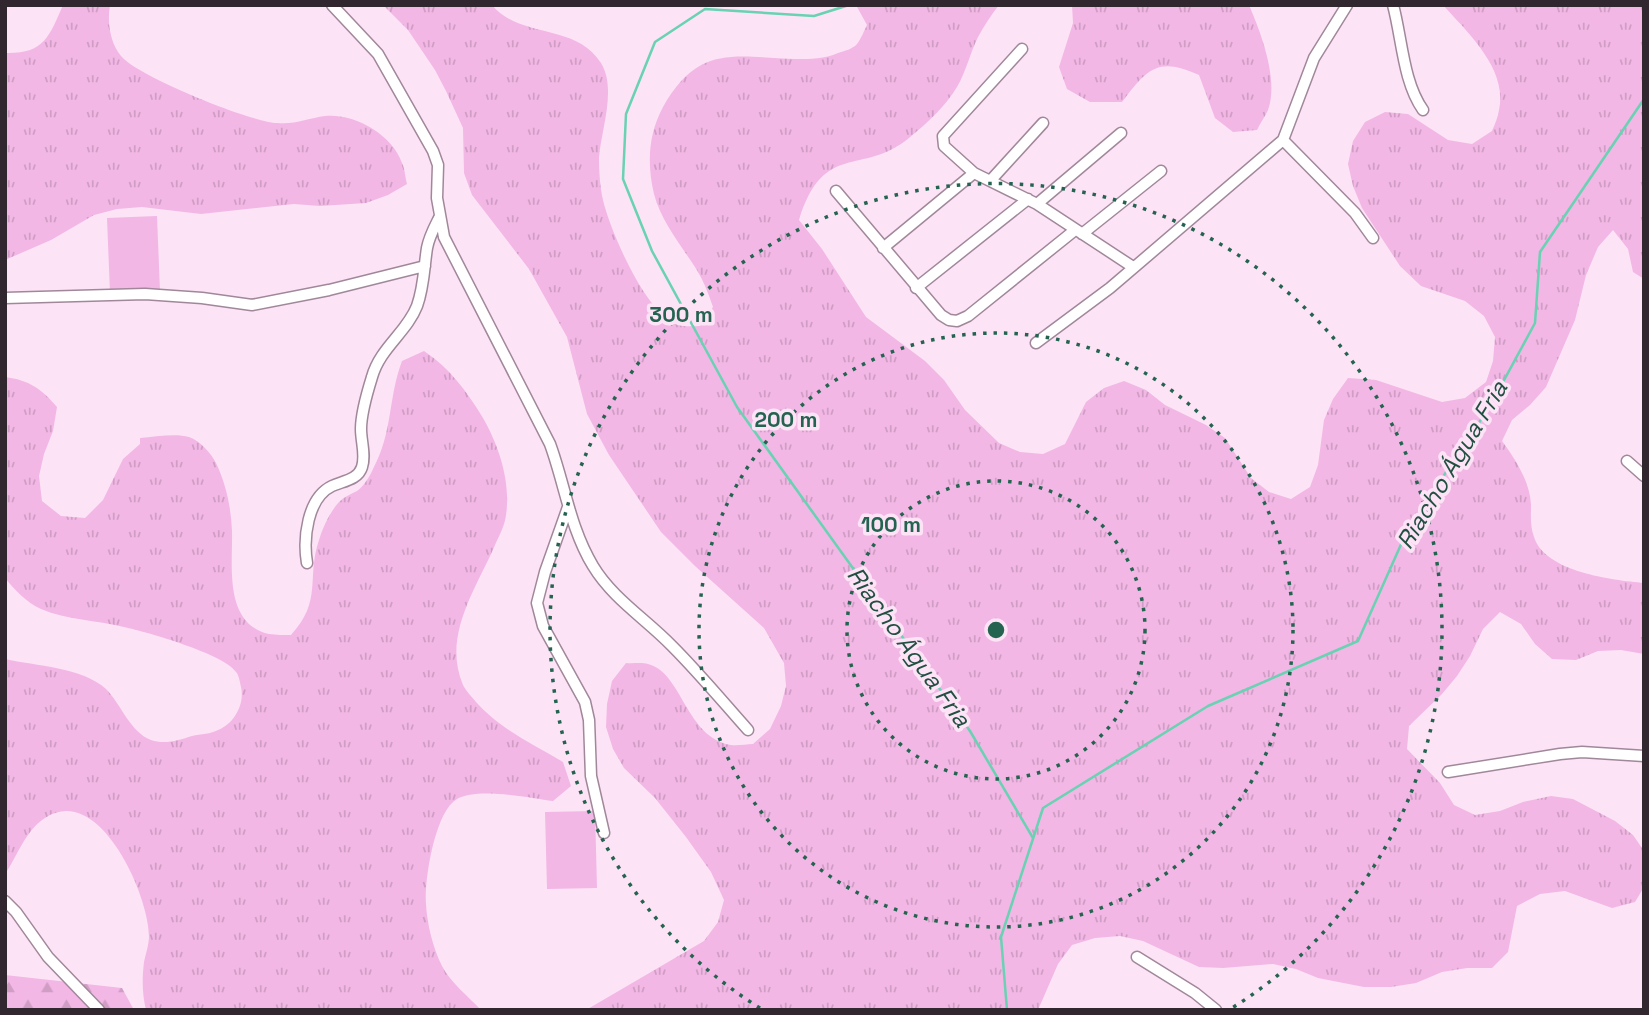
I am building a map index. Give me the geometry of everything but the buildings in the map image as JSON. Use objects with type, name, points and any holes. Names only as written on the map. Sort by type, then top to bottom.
[{"type":"street","points":[[332,5],[378,54],[433,151],[438,165],[440,218],[451,253],[551,444],[579,540],[610,589],[672,645],[748,730]]},
{"type":"street","points":[[1036,343],[1110,288],[1283,140],[1314,58],[1347,5]]},
{"type":"street","points":[[1393,5],[1409,74],[1418,103],[1423,110]]},
{"type":"street","points":[[1022,49],[943,136],[947,150],[974,173],[1033,201],[1133,267]]},
{"type":"street","points":[[990,180],[1043,123]]},
{"type":"street","points":[[916,288],[1121,133]]},
{"type":"street","points":[[1283,140],[1354,213],[1373,238]]},
{"type":"street","points":[[836,191],[941,315],[957,321],[968,316],[1161,170]]},
{"type":"street","points":[[883,248],[974,173]]},
{"type":"street","points":[[307,563],[304,535],[318,500],[331,487],[358,474],[363,466],[361,429],[372,375],[380,357],[412,317],[421,295],[431,235],[440,218]]},
{"type":"street","points":[[5,298],[145,295],[202,298],[252,305],[329,290],[425,266]]},
{"type":"street","points":[[1627,461],[1644,476]]},
{"type":"street","points":[[568,507],[537,603],[543,626],[585,702],[590,730],[592,776],[604,833]]},
{"type":"street","points":[[1448,772],[1583,752],[1644,756]]},
{"type":"street","points":[[5,901],[48,957],[99,1010]]},
{"type":"street","points":[[1137,957],[1195,992],[1216,1010]]},
{"type":"green space","points":[[63,5],[110,5],[110,32],[121,56],[148,75],[220,107],[277,123],[336,116],[371,128],[390,143],[397,153],[407,184],[366,203],[320,206],[294,204],[201,214],[142,207],[117,209],[94,215],[51,240],[5,260],[5,53],[18,53],[37,47],[49,35]]},
{"type":"green space","points":[[383,5],[492,5],[517,23],[563,36],[590,50],[601,63],[608,85],[599,174],[603,200],[613,231],[642,290],[654,306],[678,325],[700,326],[713,307],[699,274],[661,213],[650,172],[654,128],[676,87],[690,73],[719,59],[812,59],[851,49],[867,25],[856,5],[999,5],[978,37],[957,87],[941,108],[909,138],[892,149],[832,169],[820,179],[809,195],[799,220],[822,249],[866,317],[925,361],[944,380],[965,410],[999,443],[1020,452],[1043,454],[1065,444],[1086,402],[1104,388],[1124,381],[1146,390],[1165,405],[1206,425],[1225,438],[1251,478],[1269,492],[1291,499],[1310,487],[1318,465],[1324,420],[1333,399],[1348,378],[1376,380],[1442,402],[1465,398],[1486,382],[1493,361],[1495,337],[1484,316],[1465,301],[1421,286],[1400,266],[1362,208],[1348,164],[1353,141],[1365,122],[1385,112],[1408,114],[1448,140],[1472,144],[1492,131],[1499,110],[1498,80],[1484,53],[1443,5],[1644,5],[1644,279],[1633,272],[1628,249],[1613,230],[1598,247],[1586,275],[1575,320],[1546,387],[1512,420],[1502,441],[1517,463],[1528,487],[1534,537],[1551,559],[1581,572],[1644,583],[1644,654],[1621,650],[1598,651],[1576,660],[1552,659],[1535,644],[1521,624],[1500,612],[1483,629],[1457,676],[1409,726],[1407,749],[1440,783],[1454,805],[1475,815],[1500,811],[1523,802],[1551,796],[1573,799],[1615,821],[1633,835],[1644,851],[1644,887],[1635,902],[1612,908],[1565,891],[1540,894],[1517,906],[1508,952],[1492,968],[1442,972],[1416,983],[1391,987],[1364,987],[1318,978],[1273,964],[1199,967],[1143,941],[1120,936],[1095,938],[1072,945],[1058,964],[1038,1010],[586,1010],[704,941],[718,922],[724,900],[711,872],[686,837],[655,798],[624,768],[613,749],[606,727],[612,681],[626,663],[648,664],[659,669],[669,679],[704,731],[716,740],[731,745],[753,744],[770,729],[781,706],[786,686],[784,663],[764,628],[661,532],[609,455],[587,414],[567,337],[529,269],[472,195],[464,173],[463,128],[446,91],[408,30]]},
{"type":"green space","points":[[1072,5],[1249,5],[1267,57],[1271,85],[1268,110],[1257,130],[1233,132],[1215,118],[1199,75],[1185,69],[1163,66],[1154,69],[1139,81],[1122,102],[1090,102],[1067,89],[1059,67],[1073,23]]},
{"type":"green space","points":[[157,216],[160,291],[110,293],[107,218]]},
{"type":"green space","points":[[424,351],[457,381],[483,418],[499,452],[507,490],[503,527],[471,596],[459,631],[456,649],[463,685],[496,721],[563,762],[571,786],[553,801],[504,794],[477,794],[457,799],[449,806],[437,831],[427,880],[429,928],[445,972],[481,1010],[146,1010],[143,980],[149,939],[147,918],[130,871],[102,829],[84,815],[65,811],[45,818],[27,836],[5,874],[5,659],[58,668],[96,682],[106,689],[137,731],[151,740],[161,742],[224,727],[240,706],[240,681],[229,665],[201,651],[135,630],[41,609],[26,599],[5,578],[5,377],[34,386],[57,407],[53,431],[39,476],[42,501],[61,516],[85,518],[103,500],[123,459],[140,444],[140,438],[183,436],[201,444],[216,463],[227,496],[232,531],[232,576],[237,606],[254,628],[269,634],[291,635],[307,611],[315,554],[325,525],[339,502],[360,489],[370,475],[384,442],[402,361]]},
{"type":"green space","points":[[595,811],[597,888],[547,889],[545,812]]},
{"type":"green space","points":[[5,975],[122,988],[134,1010],[5,1010]]},
{"type":"waterway","name":"Riacho Água Fria","points":[[849,5],[814,16],[705,9],[655,42],[626,114],[623,179],[652,251],[737,407],[970,731],[1033,838]]},
{"type":"waterway","name":"Riacho Água Fria","points":[[1007,1010],[1001,937],[1043,808],[1208,706],[1358,641],[1407,531],[1490,406],[1535,323],[1540,252],[1644,99]]}]
